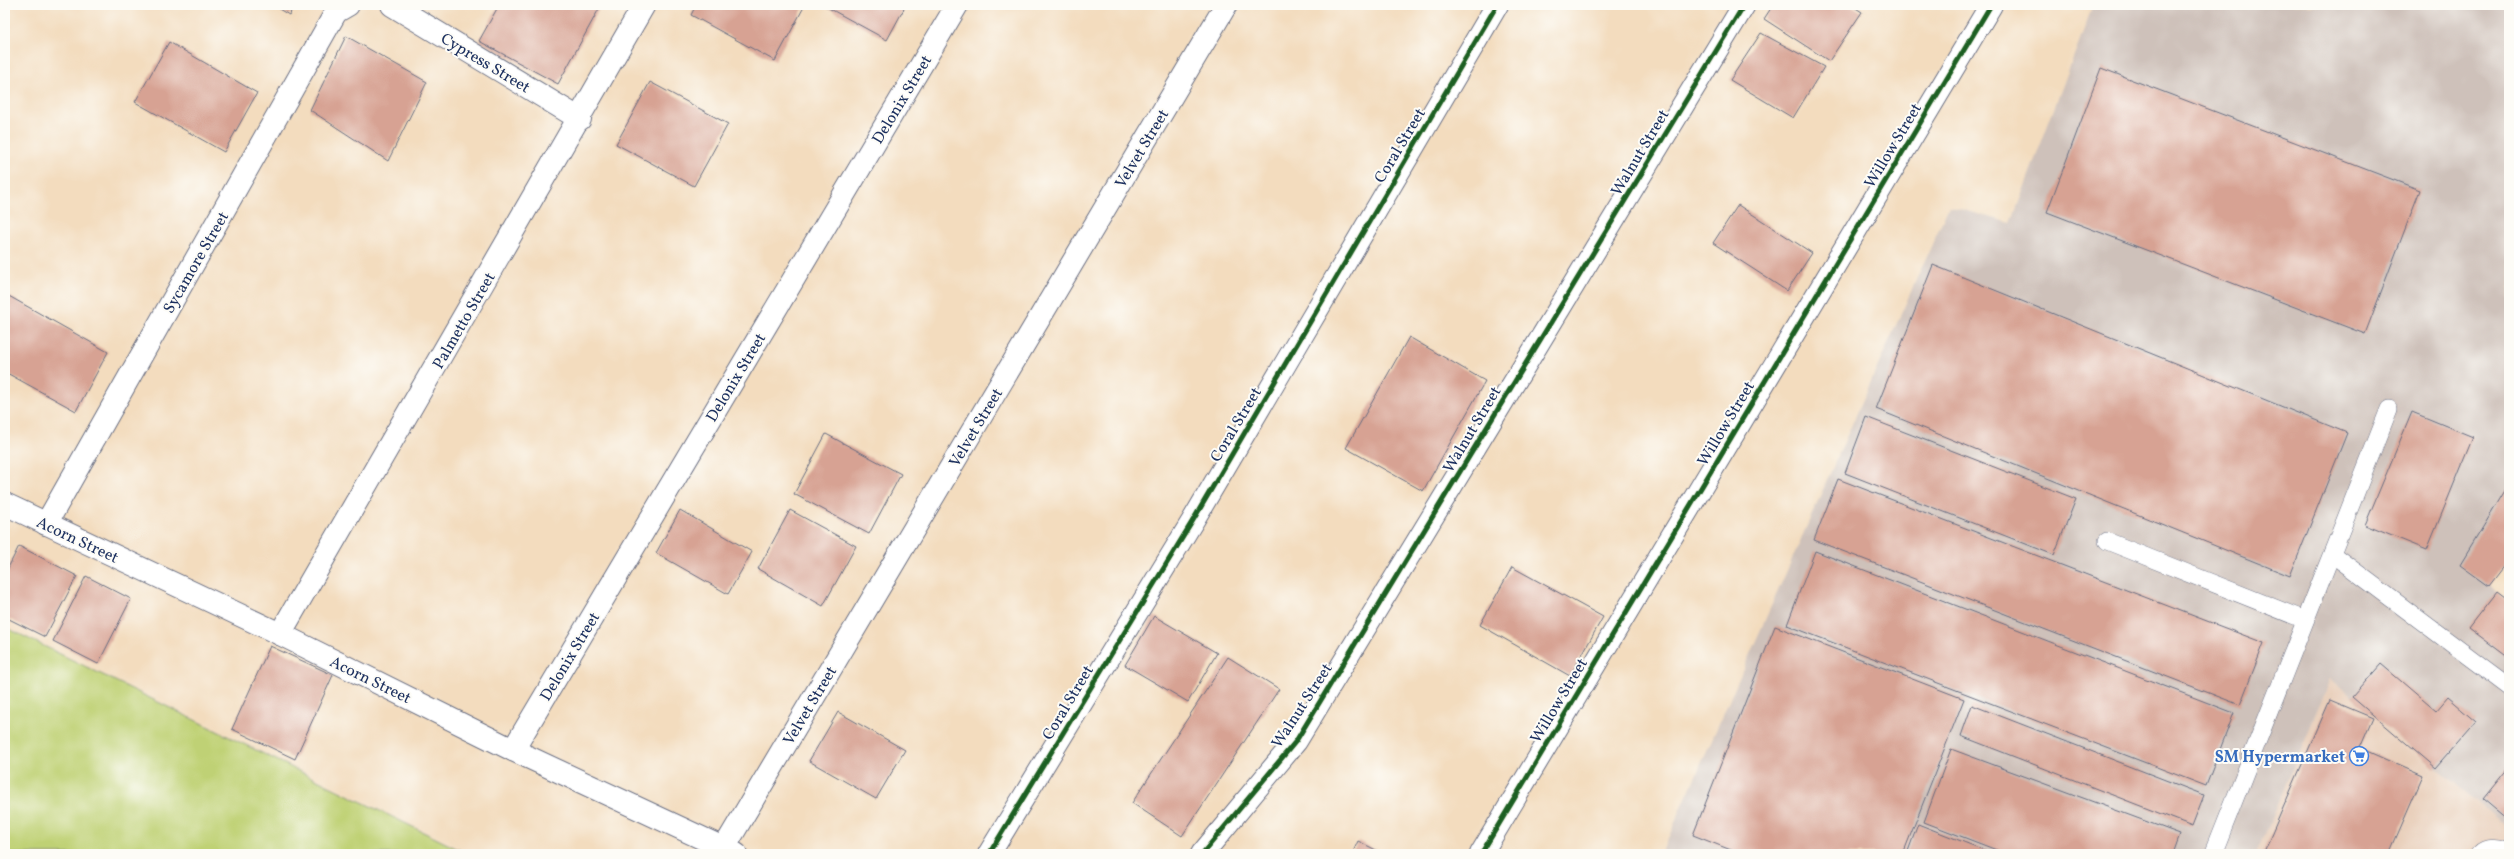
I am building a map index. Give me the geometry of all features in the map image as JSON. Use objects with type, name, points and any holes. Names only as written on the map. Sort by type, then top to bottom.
[{"type":"street","name":"Sycamore Street","points":[[46,524],[336,12],[348,5]]},
{"type":"street","name":"Cypress Street","points":[[392,5],[580,119]]},
{"type":"street","name":"Palmetto Street","points":[[280,634],[580,119],[644,5]]},
{"type":"street","name":"Delonix Street","points":[[513,750],[957,5]]},
{"type":"street","name":"Velvet Street","points":[[730,851],[1226,5]]},
{"type":"street","name":"Coral Street","points":[[989,854],[1192,522],[1497,5]]},
{"type":"street","name":"Walnut Street","points":[[1202,854],[1296,741],[1744,5]]},
{"type":"street","name":"Willow Street","points":[[1481,854],[1991,5]]},
{"type":"street","name":"Acorn Street","points":[[5,504],[280,634],[513,750],[730,851]]},
{"type":"lane","points":[[2213,854],[2389,409]]},
{"type":"lane","points":[[2107,541],[2305,620]]},
{"type":"lane","points":[[2332,554],[2509,687]]},
{"type":"lane","points":[[2479,854],[2490,848],[2497,848],[2507,854]]},
{"type":"shaded area","points":[[2093,5],[2509,5],[2509,484],[2460,565],[2509,601],[2509,829],[2331,679],[2256,854],[1661,854],[1949,206],[2011,223]]},
{"type":"shaded area","name":"SM Hypermarket","points":[[2331,679],[2509,829],[2509,854],[2256,854]]},
{"type":"green space","points":[[5,627],[468,854],[5,854]]},
{"type":"building","points":[[272,5],[295,5],[289,15]]},
{"type":"building","points":[[499,5],[601,5],[558,84],[479,41]]},
{"type":"building","points":[[696,5],[805,5],[775,61],[691,15]]},
{"type":"building","points":[[823,5],[906,5],[887,40]]},
{"type":"building","points":[[1773,5],[1851,5],[1862,12],[1829,61],[1764,19]]},
{"type":"building","points":[[1761,33],[1824,67],[1793,118],[1730,80]]},
{"type":"building","points":[[346,36],[427,82],[388,161],[310,110]]},
{"type":"building","points":[[169,42],[257,93],[224,152],[135,102]]},
{"type":"building","points":[[2101,68],[2420,190],[2365,334],[2047,212]]},
{"type":"building","points":[[650,82],[728,124],[694,186],[616,144]]},
{"type":"building","points":[[1738,205],[1812,253],[1787,291],[1713,243]]},
{"type":"building","points":[[1933,265],[2347,433],[2290,576],[1876,409]]},
{"type":"building","points":[[7,295],[108,352],[76,411],[5,372],[5,300]]},
{"type":"building","points":[[1409,337],[1485,381],[1423,491],[1346,448]]},
{"type":"building","points":[[2412,412],[2473,437],[2427,550],[2365,525]]},
{"type":"building","points":[[1866,417],[2076,499],[2054,555],[1845,473]]},
{"type":"building","points":[[826,434],[901,474],[869,534],[794,494]]},
{"type":"building","points":[[1838,479],[2264,643],[2240,705],[1814,540]]},
{"type":"building","points":[[2509,484],[2509,560],[2489,586],[2460,565]]},
{"type":"building","points":[[680,510],[752,552],[728,594],[656,553]]},
{"type":"building","points":[[790,510],[856,546],[823,606],[758,569]]},
{"type":"building","points":[[19,546],[77,576],[45,637],[5,617],[5,574]]},
{"type":"building","points":[[1815,551],[2234,713],[2206,786],[1787,625]]},
{"type":"building","points":[[1512,567],[1603,617],[1570,676],[1480,625]]},
{"type":"building","points":[[86,576],[131,599],[98,664],[53,641]]},
{"type":"building","points":[[2497,592],[2509,601],[2509,658],[2469,628]]},
{"type":"building","points":[[1154,616],[1217,653],[1188,702],[1125,665]]},
{"type":"building","points":[[1775,626],[1964,699],[1903,854],[1741,854],[1693,835]]},
{"type":"building","points":[[270,646],[333,675],[295,759],[232,729]]},
{"type":"building","points":[[1228,657],[1279,689],[1182,836],[1132,803]]},
{"type":"building","points":[[2381,664],[2436,711],[2448,697],[2476,721],[2435,768],[2352,697]]},
{"type":"building","points":[[2330,700],[2373,718],[2360,748],[2423,776],[2389,854],[2263,854]]},
{"type":"building","points":[[1972,705],[2204,795],[2192,826],[1961,736]]},
{"type":"building","points":[[838,712],[905,750],[876,799],[809,761]]},
{"type":"building","points":[[1951,749],[2180,834],[2173,854],[2007,854],[1924,822]]},
{"type":"building","points":[[2509,767],[2509,821],[2483,799]]},
{"type":"building","points":[[1918,824],[1994,854],[1907,854]]},
{"type":"building","points":[[1358,841],[1384,854],[1352,854]]},
{"type":"cycle path","points":[[989,854],[1192,522],[1497,5]]},
{"type":"cycle path","points":[[1202,854],[1296,741],[1744,5]]},
{"type":"cycle path","points":[[1481,854],[1991,5]]},
{"type":"place","name":"SM Hypermarket","points":[[2359,756]]}]
